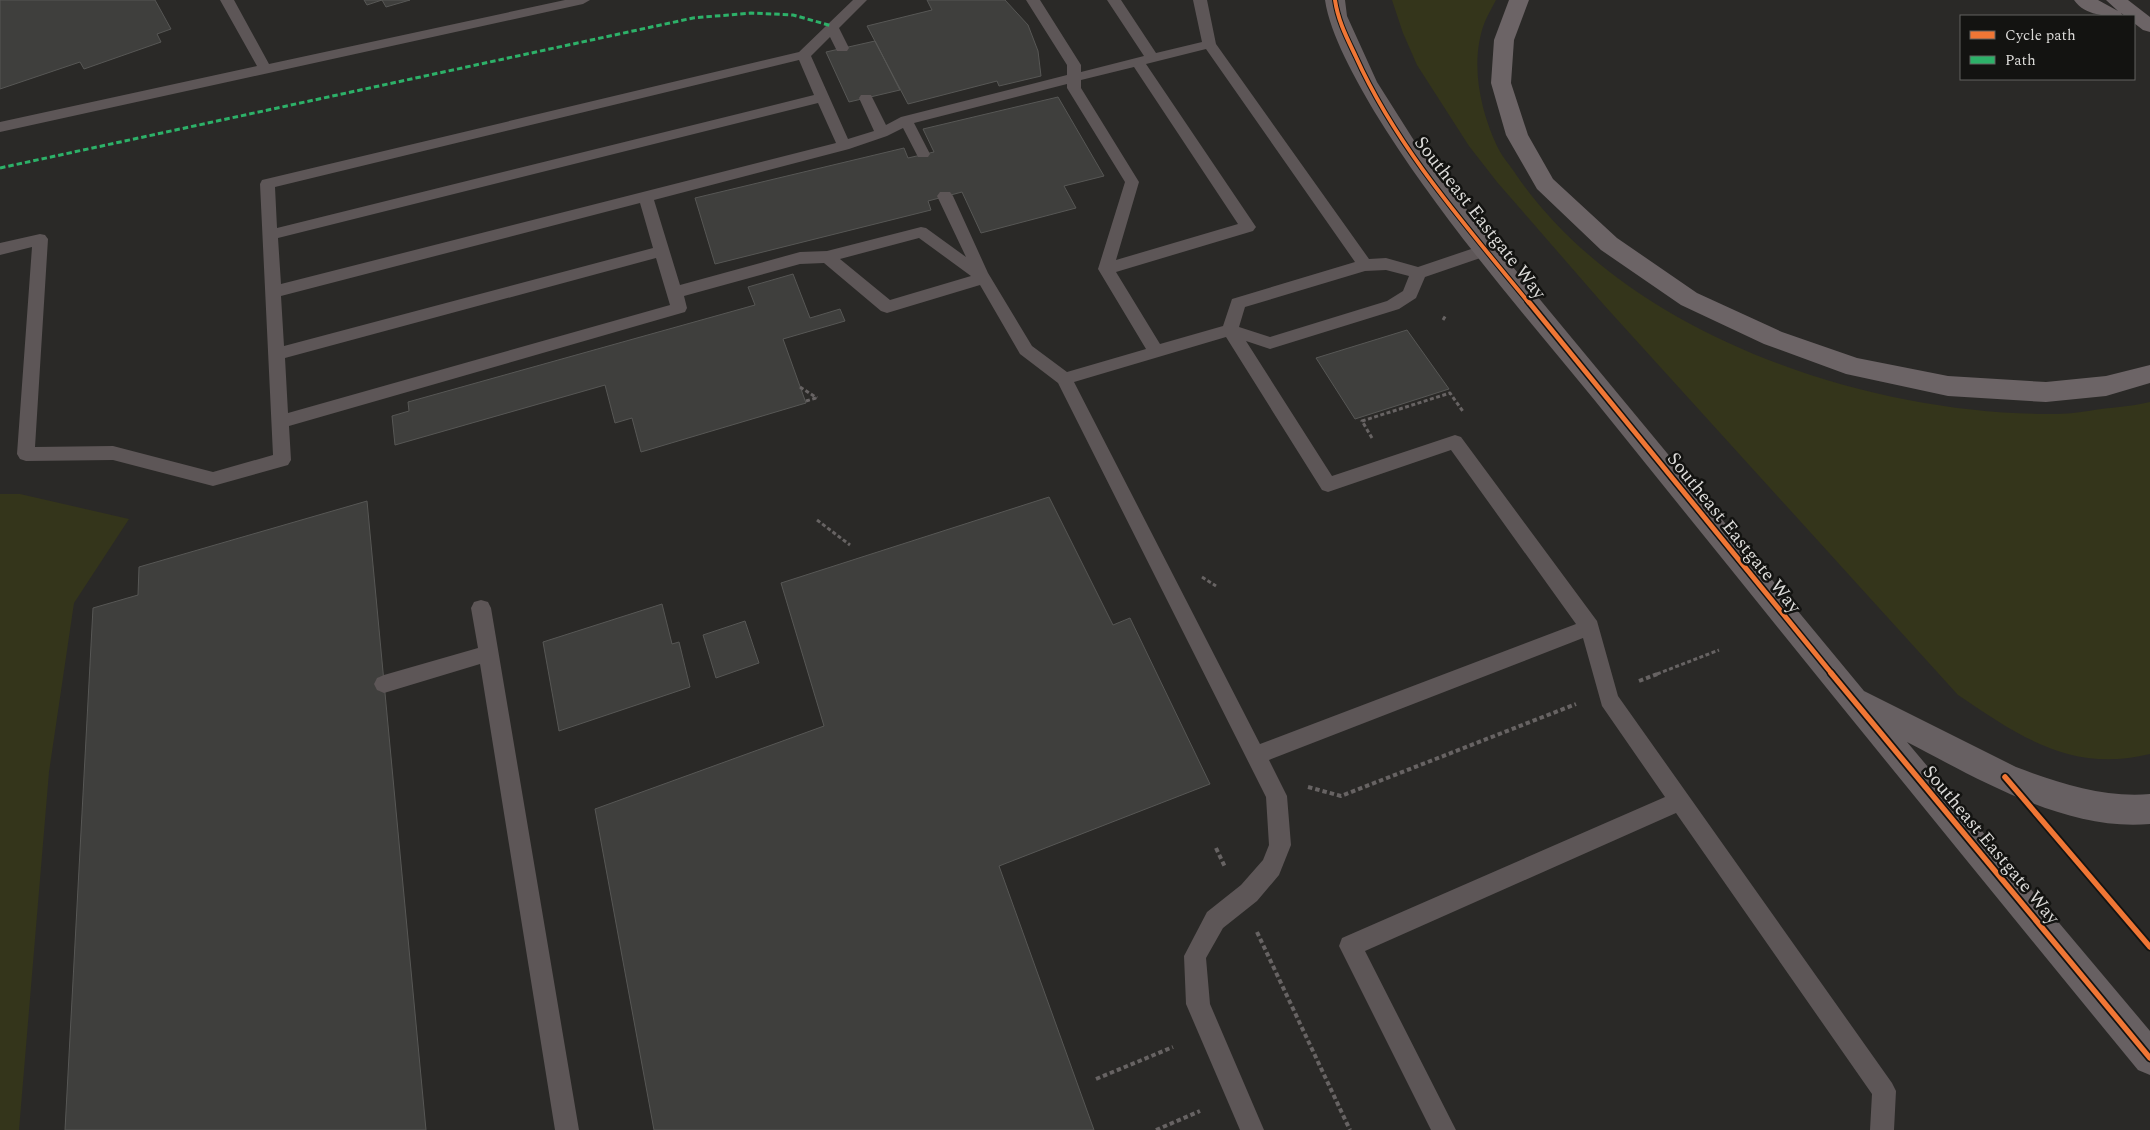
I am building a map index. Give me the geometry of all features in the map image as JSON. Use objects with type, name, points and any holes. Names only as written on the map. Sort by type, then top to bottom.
[{"type":"highway","points":[[1519,0],[1504,40],[1501,84],[1517,136],[1544,184],[1610,244],[1689,299],[1773,338],[1855,367],[1948,386],[2046,392],[2106,386],[2150,374]]},
{"type":"highway","points":[[2084,0],[2111,15]]},
{"type":"highway","points":[[2116,0],[2150,26]]},
{"type":"highway","points":[[2135,29],[2150,39]]},
{"type":"main road","name":"Southeast Eastgate Way","points":[[1335,0],[1337,16],[1367,82],[1412,155],[1486,250],[1851,698],[2150,1058]]},
{"type":"main road","points":[[1851,698],[2006,777],[2040,791],[2082,804],[2139,810],[2150,808]]},
{"type":"lane","points":[[227,0],[264,69]]},
{"type":"lane","points":[[0,127],[583,0]]},
{"type":"lane","points":[[0,249],[40,239],[26,454],[113,453],[213,478],[282,460],[267,184],[804,55],[860,0]]},
{"type":"lane","points":[[1033,0],[1074,65],[1074,88],[1132,182],[1106,269],[1156,352]]},
{"type":"lane","points":[[1114,0],[1152,57]]},
{"type":"lane","points":[[1200,0],[1209,44],[1365,265]]},
{"type":"lane","points":[[832,26],[842,48]]},
{"type":"lane","points":[[273,292],[844,146],[882,133],[906,120],[1209,44]]},
{"type":"lane","points":[[804,55],[844,146]]},
{"type":"lane","points":[[1106,269],[1248,226],[1136,61]]},
{"type":"lane","points":[[270,235],[823,97]]},
{"type":"lane","points":[[866,98],[882,133]]},
{"type":"lane","points":[[906,120],[923,154]]},
{"type":"lane","points":[[945,196],[984,278],[1026,350],[1064,379],[1276,796],[1280,845],[1271,867],[1249,893],[1215,920],[1194,956],[1198,1004],[1252,1130]]},
{"type":"lane","points":[[280,422],[679,308],[646,197]]},
{"type":"lane","points":[[674,293],[800,258],[827,257],[920,232],[984,278]]},
{"type":"lane","points":[[1486,250],[1418,273],[1386,264],[1365,265],[1238,303],[1230,330],[1328,485],[1455,442],[1590,627],[1609,700],[1884,1091],[1882,1130]]},
{"type":"lane","points":[[276,354],[662,251]]},
{"type":"lane","points":[[827,257],[887,307],[984,278]]},
{"type":"lane","points":[[1064,379],[1230,330],[1270,343],[1393,305],[1410,294],[1418,273]]},
{"type":"lane","points":[[481,608],[567,1130]]},
{"type":"lane","points":[[1255,756],[1590,627]]},
{"type":"lane","points":[[384,684],[489,652]]},
{"type":"lane","points":[[1444,1130],[1350,946],[1681,801]]},
{"type":"path","points":[[1443,320],[1446,315]]},
{"type":"path","points":[[800,387],[817,398],[806,401]]},
{"type":"path","points":[[1364,424],[1362,421],[1408,404],[1450,393],[1467,418]]},
{"type":"path","points":[[816,520],[850,545]]},
{"type":"path","points":[[1638,681],[1719,650]]},
{"type":"path","points":[[1305,786],[1341,796],[1583,701]]},
{"type":"path","points":[[1216,848],[1227,872]]},
{"type":"path","points":[[1254,925],[1350,1130]]},
{"type":"path","points":[[1096,1080],[1173,1047]]},
{"type":"path","points":[[1156,1130],[1200,1111]]},
{"type":"green space","points":[[1392,0],[1496,0],[1485,21],[1480,39],[1477,70],[1486,117],[1499,150],[1517,176],[1564,232],[1622,281],[1687,322],[1758,356],[1833,382],[1909,400],[1984,411],[2057,414],[2150,402],[2150,754],[2122,759],[2096,759],[2071,755],[2025,737],[2003,725],[1958,695],[1604,305],[1497,182],[1469,146],[1417,65],[1403,33]]},
{"type":"green space","points":[[0,494],[20,494],[129,519],[74,603],[49,772],[19,1130],[0,1130]]},
{"type":"building","points":[[0,0],[155,0],[171,29],[157,34],[161,42],[84,69],[80,62],[0,89]]},
{"type":"building","points":[[364,0],[382,0],[367,5]]},
{"type":"building","points":[[382,0],[410,0],[386,7]]},
{"type":"building","points":[[927,0],[1005,0],[1028,25],[1038,51],[1041,76],[999,86],[997,81],[908,104],[867,26],[932,10]]},
{"type":"building","points":[[875,41],[900,90],[849,102],[826,52]]},
{"type":"building","points":[[1058,97],[1104,176],[1064,186],[1076,208],[981,233],[962,192],[928,201],[931,210],[715,264],[695,198],[904,148],[908,158],[934,152],[923,129]]},
{"type":"building","points":[[793,274],[810,318],[840,309],[845,321],[783,339],[806,403],[641,452],[632,418],[615,423],[605,385],[395,445],[392,416],[409,411],[408,402],[755,305],[748,287]]},
{"type":"building","points":[[1407,330],[1449,389],[1355,419],[1316,358]]},
{"type":"building","points":[[1049,497],[1113,625],[1130,618],[1210,784],[999,866],[1094,1130],[654,1130],[595,809],[824,726],[781,583]]},
{"type":"building","points":[[367,501],[426,1130],[65,1130],[93,608],[138,595],[139,567]]},
{"type":"building","points":[[662,604],[672,644],[679,642],[690,687],[559,731],[543,642]]},
{"type":"building","points":[[745,621],[759,663],[716,678],[703,635]]},
{"type":"marked path","points":[[0,168],[693,18],[751,13],[793,15],[832,26]]},
{"type":"cycle path","points":[[1335,0],[1337,16],[1367,82],[1412,155],[1486,250],[1851,697],[2150,1058]]},
{"type":"cycle path","points":[[2005,777],[2150,947]]}]
